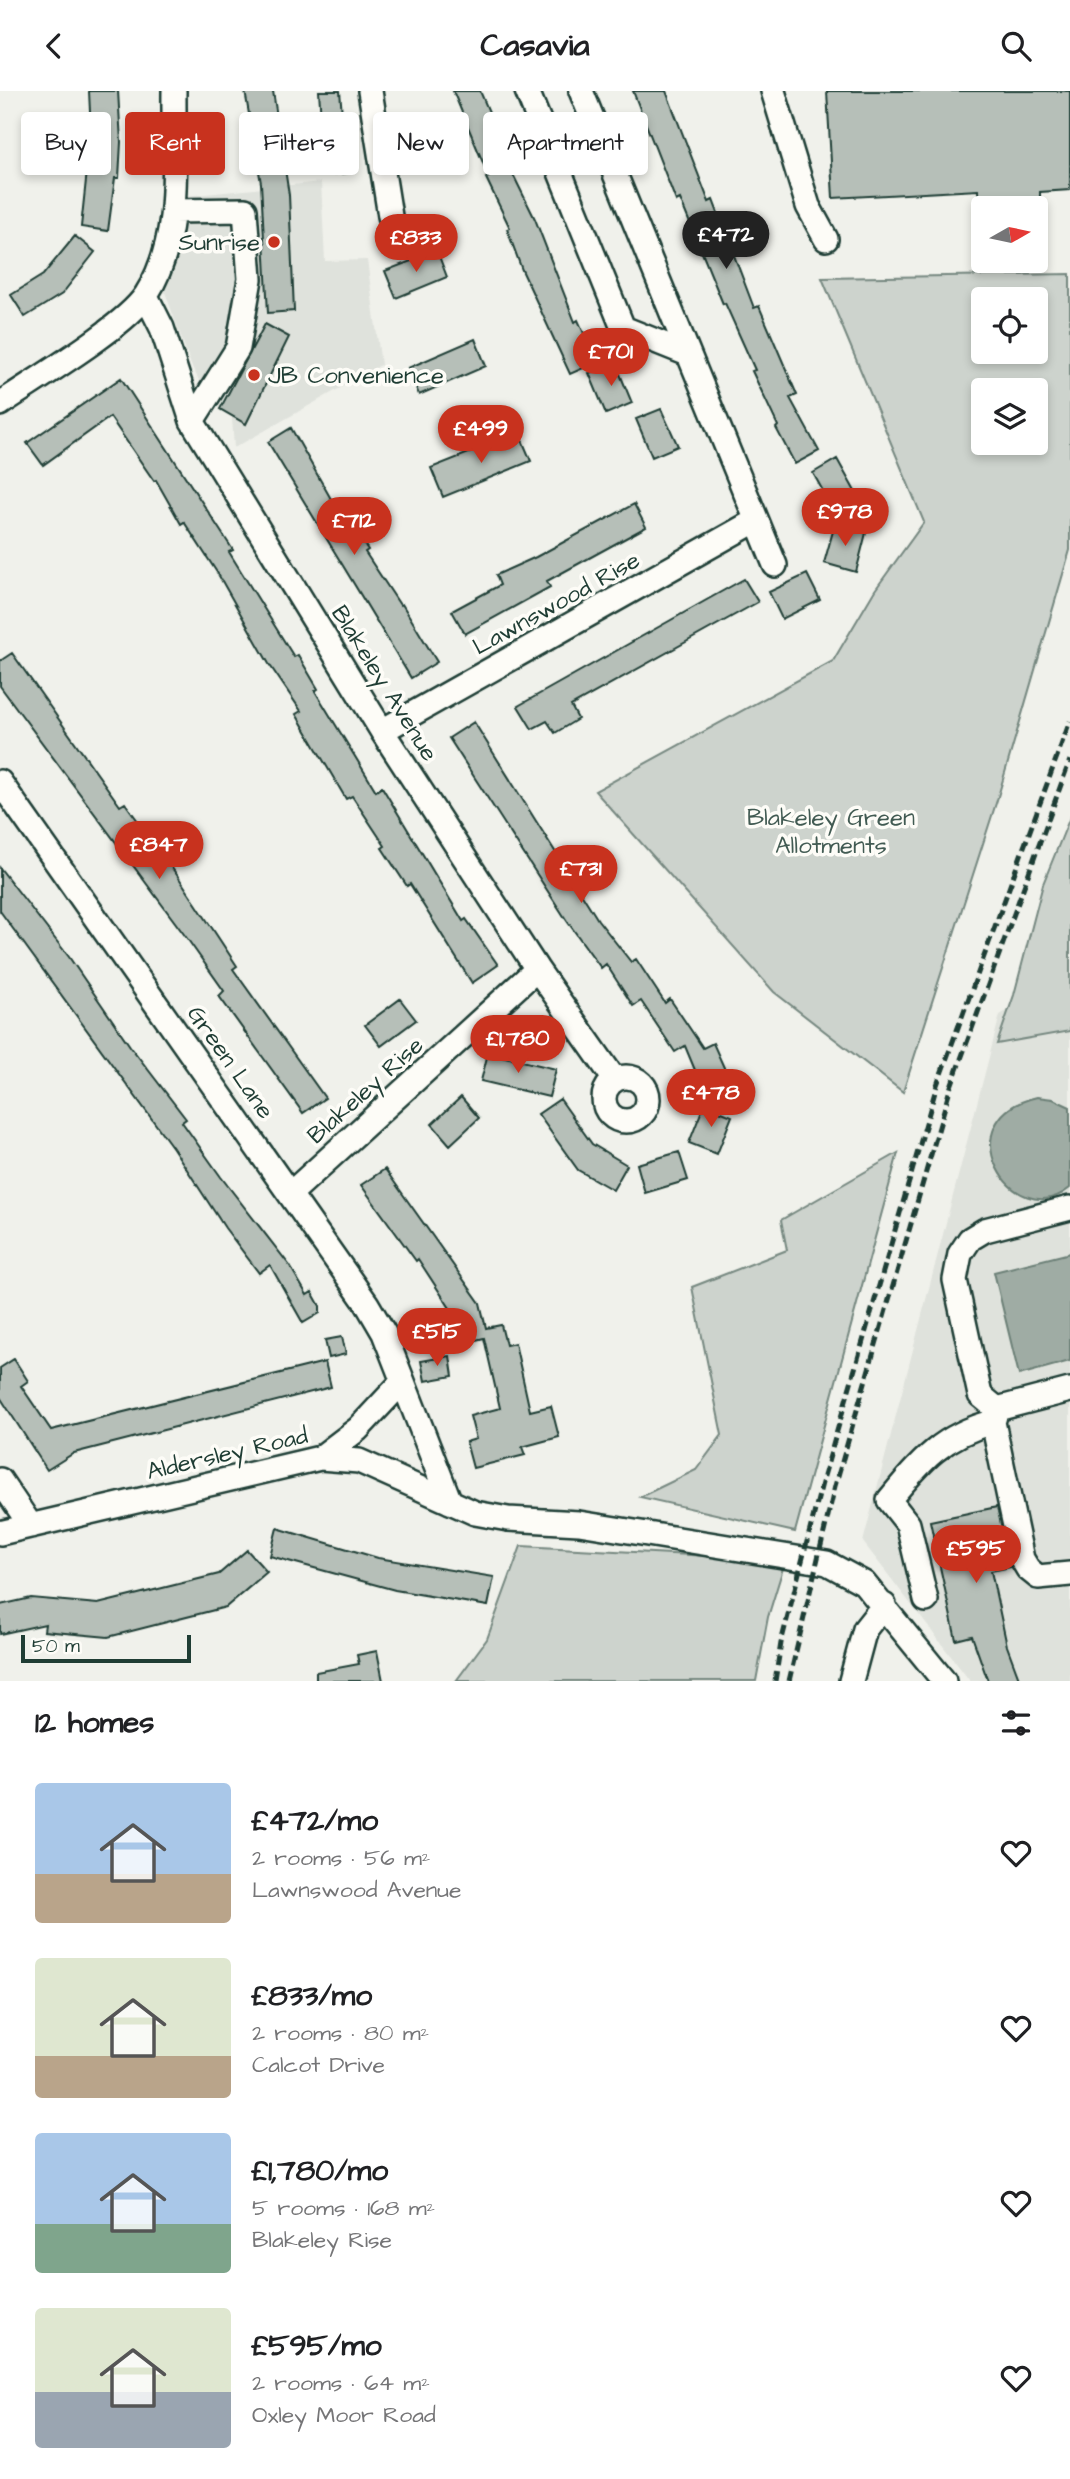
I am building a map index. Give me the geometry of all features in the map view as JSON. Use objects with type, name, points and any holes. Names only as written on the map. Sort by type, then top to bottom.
[{"type":"street","points":[[0,404],[104,332],[146,296],[166,245],[173,211],[174,91]]},
{"type":"street","points":[[370,91],[390,216]]},
{"type":"street","points":[[527,91],[623,328],[688,353]]},
{"type":"street","points":[[581,91],[775,565]]},
{"type":"street","points":[[773,91],[808,206],[826,239]]},
{"type":"street","points":[[173,211],[245,210],[250,279],[238,348],[192,421]]},
{"type":"street","name":"Blakeley Avenue","points":[[146,296],[162,328],[192,421],[382,731],[537,969],[615,1080]]},
{"type":"street","name":"Lawnswood Rise","points":[[382,731],[755,521]]},
{"type":"street","name":"Green Lane","points":[[0,782],[367,1304],[384,1333],[450,1502]]},
{"type":"street","name":"Blakeley Rise","points":[[291,1193],[537,969]]},
{"type":"street","points":[[1070,1208],[985,1230],[970,1239],[960,1254],[955,1280],[980,1395],[995,1415],[1023,1559],[1028,1569],[1038,1577],[1070,1574]]},
{"type":"street","points":[[320,1458],[358,1429],[402,1381]]},
{"type":"street","points":[[926,1600],[908,1524],[889,1500],[917,1466],[951,1437],[995,1415],[1070,1390]]},
{"type":"street","name":"Aldersley Road","points":[[0,1533],[320,1458],[359,1461],[475,1513],[508,1519],[579,1523],[827,1563],[864,1583],[944,1681]]},
{"type":"street","points":[[0,1480],[31,1526]]},
{"type":"street","points":[[851,1681],[865,1629],[884,1605]]},
{"type":"shaded area","points":[[321,182],[325,261],[367,260],[381,365],[234,448],[230,389],[201,384],[191,365],[165,292],[186,196]]},
{"type":"shaded area","points":[[1070,974],[1070,1681],[970,1681],[863,1542],[1000,1015]]},
{"type":"shaded area","points":[[1037,1097],[1053,1099],[1070,1107],[1070,1188],[1048,1198],[1027,1197],[1010,1185],[997,1168],[991,1147],[995,1127],[1009,1109]]},
{"type":"shaded area","points":[[1070,1253],[1070,1361],[1019,1375],[994,1272]]},
{"type":"green space","name":"Blakeley Green Allotments","points":[[1070,274],[1070,550],[997,800],[903,1092],[774,992],[595,791],[833,661],[875,590],[924,522],[822,278]]},
{"type":"green space","points":[[1070,817],[1070,1031],[997,1044],[1014,995],[1043,884]]},
{"type":"green space","points":[[898,1153],[795,1532],[640,1497],[696,1470],[722,1435],[692,1287],[787,1250],[781,1220]]},
{"type":"green space","points":[[521,1546],[728,1557],[784,1565],[768,1617],[756,1681],[456,1681],[487,1639]]},
{"type":"building","points":[[89,91],[118,91],[121,142],[119,178],[115,178],[108,231],[81,227],[87,175],[111,175],[111,112],[90,112]]},
{"type":"building","points":[[245,91],[273,91],[276,112],[249,112]]},
{"type":"building","points":[[319,91],[340,91],[342,112],[320,112]]},
{"type":"building","points":[[453,91],[480,91],[489,112],[483,112],[483,163],[469,129],[469,112],[462,112]]},
{"type":"building","points":[[633,91],[666,91],[709,202],[713,200],[754,308],[759,306],[797,395],[790,398],[819,451],[795,464],[776,428],[778,426],[752,371],[755,370],[725,303],[723,304],[680,199],[676,201],[648,129],[648,112],[641,112]]},
{"type":"building","points":[[827,91],[1070,91],[1070,190],[1040,192],[1040,196],[978,196],[978,190],[833,198]]},
{"type":"building","points":[[260,175],[286,175],[294,311],[268,313]]},
{"type":"building","points":[[488,175],[513,175],[535,219],[575,322],[578,320],[597,362],[570,374],[522,270],[507,229],[510,228],[486,178]]},
{"type":"building","points":[[75,236],[95,252],[62,294],[25,317],[11,295],[43,275]]},
{"type":"building","points":[[437,251],[447,277],[396,298],[385,271]]},
{"type":"building","points":[[265,324],[289,337],[246,424],[220,409]]},
{"type":"building","points":[[475,339],[486,366],[419,395],[408,368]]},
{"type":"building","points":[[615,362],[632,403],[606,414],[589,373]]},
{"type":"building","points":[[121,378],[233,550],[229,552],[294,657],[298,655],[318,689],[315,691],[376,791],[382,787],[463,921],[466,919],[498,965],[472,983],[410,884],[407,886],[382,848],[385,846],[352,796],[346,799],[296,714],[301,711],[269,664],[218,574],[184,522],[181,524],[156,480],[154,481],[110,417],[43,465],[27,443]]},
{"type":"building","points":[[661,409],[678,446],[652,457],[636,419]]},
{"type":"building","points":[[291,428],[344,522],[348,519],[368,550],[365,552],[400,605],[402,604],[437,662],[411,678],[268,442]]},
{"type":"building","points":[[519,433],[531,461],[443,497],[431,468]]},
{"type":"building","points":[[837,459],[857,495],[833,509],[813,473]]},
{"type":"building","points":[[634,504],[646,527],[547,581],[550,587],[465,634],[452,611],[500,585],[496,575],[536,557]]},
{"type":"building","points":[[835,524],[866,533],[856,572],[824,563]]},
{"type":"building","points":[[807,574],[820,600],[782,619],[769,592]]},
{"type":"building","points":[[744,579],[758,602],[571,706],[578,719],[555,733],[547,721],[532,729],[518,706]]},
{"type":"building","points":[[12,653],[120,806],[125,803],[177,875],[237,966],[233,969],[325,1098],[303,1113],[219,996],[224,991],[186,937],[0,686],[0,661]]},
{"type":"building","points":[[474,722],[598,920],[631,962],[636,959],[665,1003],[670,999],[703,1048],[713,1043],[730,1081],[704,1092],[685,1046],[675,1052],[641,1001],[633,1006],[606,964],[601,968],[567,921],[449,738]]},
{"type":"building","points":[[0,868],[69,957],[130,1046],[186,1119],[182,1122],[290,1266],[307,1295],[312,1292],[320,1306],[320,1313],[303,1323],[270,1265],[259,1273],[225,1228],[173,1148],[0,911]]},
{"type":"building","points":[[400,999],[416,1020],[381,1046],[365,1025]]},
{"type":"building","points":[[488,1053],[556,1069],[549,1097],[481,1081]]},
{"type":"building","points":[[461,1097],[479,1118],[450,1145],[432,1124]]},
{"type":"building","points":[[560,1099],[592,1144],[627,1165],[613,1190],[578,1170],[538,1114]]},
{"type":"building","points":[[704,1105],[732,1116],[717,1154],[689,1143]]},
{"type":"building","points":[[679,1152],[688,1180],[645,1193],[637,1164]]},
{"type":"building","points":[[385,1169],[480,1303],[486,1328],[501,1325],[506,1345],[515,1343],[530,1411],[551,1406],[559,1437],[522,1447],[525,1455],[473,1468],[466,1442],[476,1439],[470,1416],[500,1408],[484,1338],[451,1346],[445,1326],[459,1322],[418,1259],[416,1261],[361,1185]]},
{"type":"building","points":[[342,1337],[346,1354],[329,1358],[325,1340]]},
{"type":"building","points":[[450,1356],[453,1376],[425,1381],[421,1361]]},
{"type":"building","points":[[14,1359],[28,1381],[21,1386],[51,1430],[325,1362],[331,1387],[74,1453],[47,1470],[0,1397],[0,1368]]},
{"type":"building","points":[[997,1507],[1011,1567],[991,1571],[1007,1646],[1020,1681],[988,1681],[972,1636],[956,1640],[930,1521]]},
{"type":"building","points":[[277,1528],[378,1558],[494,1577],[488,1606],[395,1590],[270,1556]]},
{"type":"building","points":[[247,1550],[267,1572],[226,1607],[108,1637],[44,1631],[45,1624],[0,1634],[0,1605],[31,1598],[98,1604],[219,1574]]},
{"type":"building","points":[[377,1651],[383,1681],[316,1681],[316,1672],[359,1664],[357,1655]]},
{"type":"railway","points":[[775,1681],[781,1643],[822,1483],[937,1085],[1070,721]]},
{"type":"railway","points":[[789,1681],[835,1486],[950,1089],[1070,760]]},
{"type":"place","name":"Sunrise","points":[[274,242]]},
{"type":"place","name":"JB Convenience","points":[[254,375]]}]
